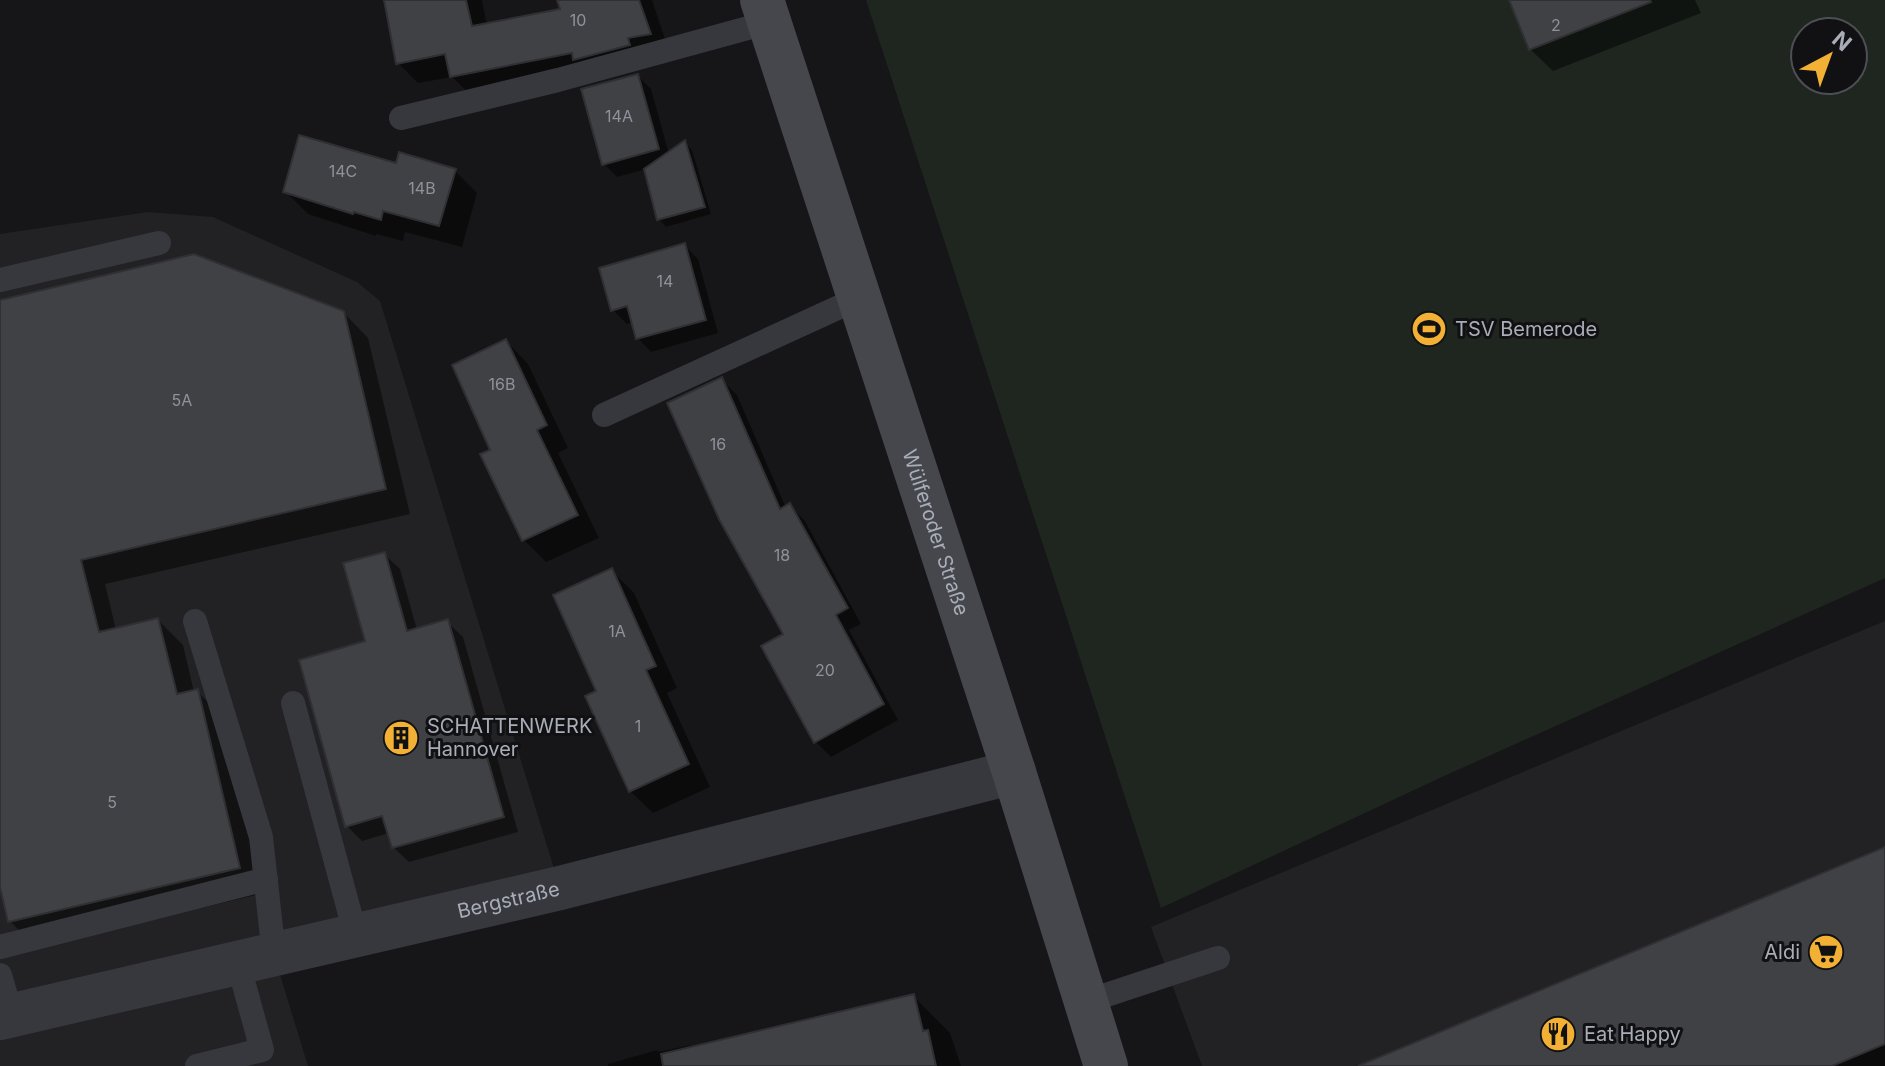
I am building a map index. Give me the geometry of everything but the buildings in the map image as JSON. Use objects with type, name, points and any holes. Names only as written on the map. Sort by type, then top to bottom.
[{"type":"main road","name":"Wülferoder Straße","points":[[766,11],[1014,772],[1106,1066]]},
{"type":"street","name":"Bergstraße","points":[[6,1017],[627,871],[1014,772]]},
{"type":"lane","points":[[401,118],[558,80],[766,11]]},
{"type":"lane","points":[[0,280],[159,243]]},
{"type":"lane","points":[[604,415],[859,298]]},
{"type":"lane","points":[[195,621],[261,837],[266,879],[256,959],[264,1058],[197,1066]]},
{"type":"lane","points":[[293,703],[356,936]]},
{"type":"lane","points":[[0,947],[266,879]]},
{"type":"lane","points":[[1085,1002],[1218,958]]},
{"type":"lane","points":[[0,975],[6,1017]]},
{"type":"shaded area","name":"TSV Bemerode","points":[[866,0],[1885,0],[1885,578],[1442,777],[1161,908]]},
{"type":"shaded area","points":[[148,212],[213,217],[357,282],[380,301],[560,888],[274,955],[308,1066],[0,1066],[0,234]]},
{"type":"shaded area","points":[[1885,621],[1885,1044],[1832,1066],[1202,1066],[1151,927]]},
{"type":"place","name":"TSV Bemerode","points":[[1429,329]]},
{"type":"place","name":"SCHATTENWERK Hannover","points":[[401,738]]},
{"type":"place","name":"Aldi","points":[[1826,952]]},
{"type":"place","name":"Eat Happy","points":[[1558,1034]]}]
